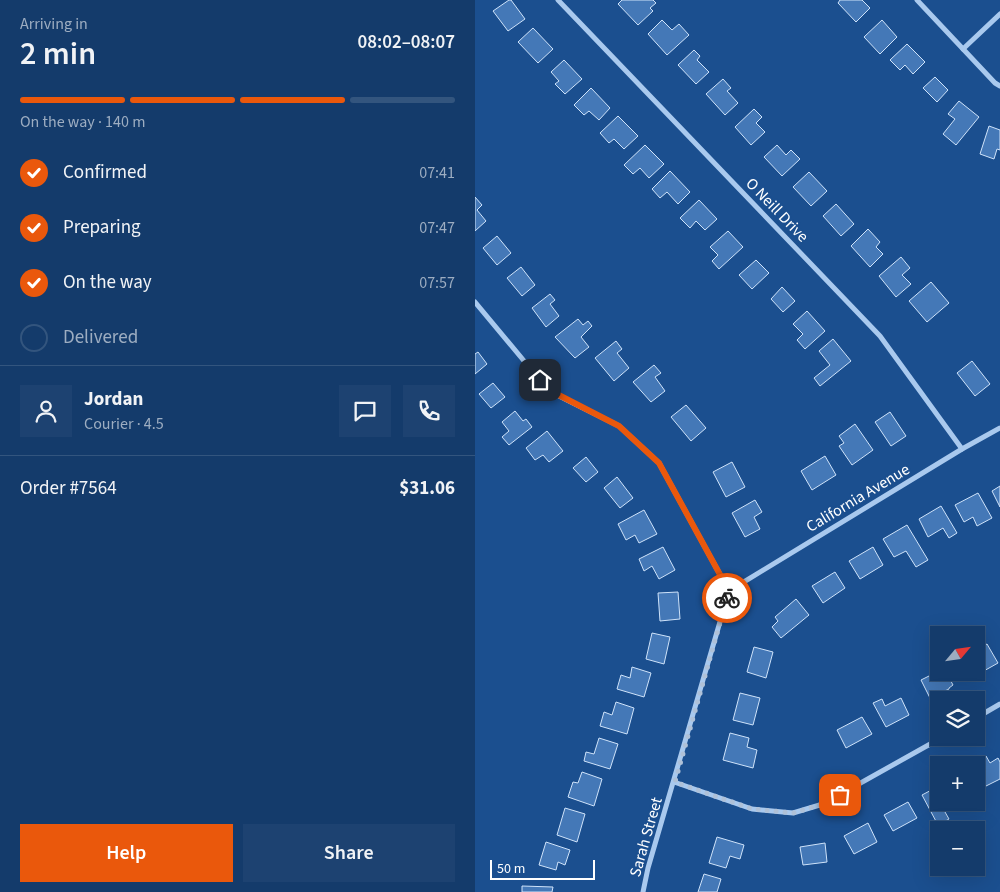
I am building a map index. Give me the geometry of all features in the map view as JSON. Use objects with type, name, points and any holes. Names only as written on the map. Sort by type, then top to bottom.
[{"type":"street","name":"O Neill Drive","points":[[558,0],[880,336],[962,449]]},
{"type":"street","points":[[917,0],[995,84],[1000,86]]},
{"type":"street","points":[[963,49],[1000,14]]},
{"type":"street","points":[[475,302],[549,390],[619,426],[659,463],[729,591]]},
{"type":"street","name":"California Avenue","points":[[729,591],[962,449],[1000,428]]},
{"type":"street","name":"Sarah Street","points":[[643,892],[648,868],[675,782],[729,591]]},
{"type":"street","points":[[985,713],[1000,704]]},
{"type":"street","points":[[675,782],[752,809],[793,813],[823,804],[930,744]]},
{"type":"building","points":[[511,0],[525,19],[508,31],[493,11]]},
{"type":"building","points":[[622,0],[653,0],[656,3],[650,8],[653,11],[638,25],[618,4]]},
{"type":"building","points":[[840,0],[862,0],[870,8],[856,22],[838,3]]},
{"type":"building","points":[[662,20],[672,30],[679,24],[689,35],[667,55],[648,34]]},
{"type":"building","points":[[882,20],[897,37],[880,54],[864,37]]},
{"type":"building","points":[[533,28],[553,49],[538,63],[518,42]]},
{"type":"building","points":[[907,44],[925,62],[913,74],[905,65],[900,70],[890,60]]},
{"type":"building","points":[[694,50],[700,56],[697,60],[709,72],[696,84],[678,65]]},
{"type":"building","points":[[564,60],[582,79],[565,94],[555,84],[559,81],[551,72]]},
{"type":"building","points":[[935,77],[948,90],[937,102],[923,88]]},
{"type":"building","points":[[723,79],[731,88],[727,91],[738,103],[725,115],[706,94]]},
{"type":"building","points":[[591,88],[610,108],[599,120],[589,111],[584,115],[574,105]]},
{"type":"building","points":[[959,101],[979,117],[956,145],[943,134],[955,119],[948,114]]},
{"type":"building","points":[[754,109],[762,117],[756,123],[765,132],[751,145],[735,127]]},
{"type":"building","points":[[618,116],[638,136],[624,149],[614,139],[609,143],[600,133]]},
{"type":"building","points":[[989,126],[1000,130],[1000,150],[997,149],[994,159],[980,154]]},
{"type":"building","points":[[645,145],[664,164],[649,178],[640,168],[633,174],[624,165]]},
{"type":"building","points":[[777,145],[786,155],[791,150],[800,159],[782,176],[764,157]]},
{"type":"building","points":[[670,171],[690,192],[678,204],[667,192],[660,198],[652,189]]},
{"type":"building","points":[[809,172],[827,191],[811,206],[793,187]]},
{"type":"building","points":[[475,197],[482,205],[477,210],[486,221],[475,231]]},
{"type":"building","points":[[699,200],[717,219],[705,230],[696,221],[690,228],[680,218]]},
{"type":"building","points":[[836,204],[854,224],[841,236],[823,216]]},
{"type":"building","points":[[868,229],[880,242],[876,247],[883,254],[870,267],[851,246]]},
{"type":"building","points":[[728,231],[743,247],[719,269],[712,261],[718,255],[710,247]]},
{"type":"building","points":[[497,236],[511,253],[497,265],[483,248]]},
{"type":"building","points":[[901,257],[910,268],[902,275],[911,284],[896,297],[879,276]]},
{"type":"building","points":[[756,260],[769,273],[752,289],[739,275]]},
{"type":"building","points":[[521,267],[535,285],[522,296],[507,278]]},
{"type":"building","points":[[931,282],[949,303],[927,322],[909,301]]},
{"type":"building","points":[[782,287],[795,301],[783,312],[771,299]]},
{"type":"building","points":[[550,294],[555,300],[550,304],[559,316],[546,327],[532,308]]},
{"type":"building","points":[[807,311],[825,331],[805,349],[797,340],[803,334],[793,324]]},
{"type":"building","points":[[578,319],[583,325],[588,321],[592,326],[581,337],[589,347],[575,358],[555,337]]},
{"type":"building","points":[[833,339],[851,361],[820,386],[814,378],[830,365],[819,351]]},
{"type":"building","points":[[616,341],[622,349],[617,353],[629,368],[614,381],[595,358]]},
{"type":"building","points":[[478,352],[487,364],[475,374],[475,354]]},
{"type":"building","points":[[972,361],[990,384],[975,396],[957,373]]},
{"type":"building","points":[[654,365],[661,373],[655,377],[665,391],[651,402],[633,382]]},
{"type":"building","points":[[493,383],[505,397],[491,408],[479,394]]},
{"type":"building","points":[[686,405],[706,428],[691,441],[671,417]]},
{"type":"building","points":[[515,411],[523,421],[526,419],[532,427],[509,445],[502,437],[509,431],[502,422]]},
{"type":"building","points":[[890,412],[906,436],[891,446],[875,422]]},
{"type":"building","points":[[855,424],[873,450],[852,465],[839,446],[844,443],[839,436]]},
{"type":"building","points":[[547,431],[563,451],[549,462],[543,455],[535,460],[526,448]]},
{"type":"building","points":[[825,456],[836,475],[812,490],[801,471]]},
{"type":"building","points":[[586,457],[598,472],[586,482],[573,468]]},
{"type":"building","points":[[732,462],[745,487],[726,497],[713,472]]},
{"type":"building","points":[[617,477],[633,498],[620,508],[604,488]]},
{"type":"building","points":[[1000,486],[1000,507],[992,491]]},
{"type":"building","points":[[978,493],[992,518],[977,526],[973,517],[964,522],[955,505]]},
{"type":"building","points":[[755,500],[762,512],[754,517],[760,529],[745,537],[732,513]]},
{"type":"building","points":[[941,506],[957,533],[949,538],[943,528],[928,537],[919,519]]},
{"type":"building","points":[[644,510],[657,534],[639,543],[635,535],[626,540],[618,524]]},
{"type":"building","points":[[907,525],[928,560],[916,567],[906,551],[894,557],[883,539]]},
{"type":"building","points":[[663,547],[675,570],[659,579],[652,566],[644,571],[639,559]]},
{"type":"building","points":[[873,547],[883,565],[860,579],[849,561]]},
{"type":"building","points":[[835,572],[845,588],[823,603],[812,586]]},
{"type":"building","points":[[678,592],[680,619],[660,621],[658,593]]},
{"type":"building","points":[[796,599],[809,615],[781,638],[772,627],[778,621],[775,617]]},
{"type":"building","points":[[652,633],[670,637],[664,664],[646,659]]},
{"type":"building","points":[[987,644],[998,663],[985,670],[985,645]]},
{"type":"building","points":[[754,647],[773,652],[766,678],[747,672]]},
{"type":"building","points":[[632,667],[651,673],[644,697],[617,689],[621,675],[630,678]]},
{"type":"building","points":[[930,676],[930,681],[951,681],[953,685],[945,691],[930,691],[930,698],[921,680]]},
{"type":"building","points":[[740,693],[760,698],[753,725],[733,720]]},
{"type":"building","points":[[901,698],[909,715],[886,727],[873,703],[882,699],[885,706]]},
{"type":"building","points":[[616,702],[634,708],[627,734],[600,726],[604,712],[612,715]]},
{"type":"building","points":[[862,717],[872,734],[846,748],[837,730]]},
{"type":"building","points":[[730,733],[749,738],[747,747],[757,750],[753,768],[723,760]]},
{"type":"building","points":[[599,738],[618,744],[610,769],[584,761],[586,752],[594,754]]},
{"type":"building","points":[[985,757],[990,763],[998,758],[1000,762],[1000,779],[985,786]]},
{"type":"building","points":[[582,772],[602,779],[594,806],[568,797],[573,782],[578,783]]},
{"type":"building","points":[[930,791],[930,810],[922,795]]},
{"type":"building","points":[[908,802],[917,818],[893,831],[884,815]]},
{"type":"building","points":[[565,808],[585,814],[577,842],[557,835]]},
{"type":"building","points":[[931,811],[944,811],[949,819],[945,821],[936,821]]},
{"type":"building","points":[[868,823],[877,842],[854,854],[844,836]]},
{"type":"building","points":[[717,837],[744,845],[740,859],[730,856],[726,868],[709,863]]},
{"type":"building","points":[[546,842],[570,850],[565,865],[558,862],[556,870],[539,865]]},
{"type":"building","points":[[825,843],[827,862],[803,865],[800,847]]},
{"type":"building","points":[[704,874],[721,879],[717,892],[698,892]]},
{"type":"building","points":[[522,886],[553,887],[552,892],[522,892]]},
{"type":"way so far","points":[[727,598],[675,782],[752,809],[793,813],[823,804],[840,795]]},
{"type":"route","points":[[540,380],[549,390],[619,426],[659,463],[729,591],[727,598]]}]
